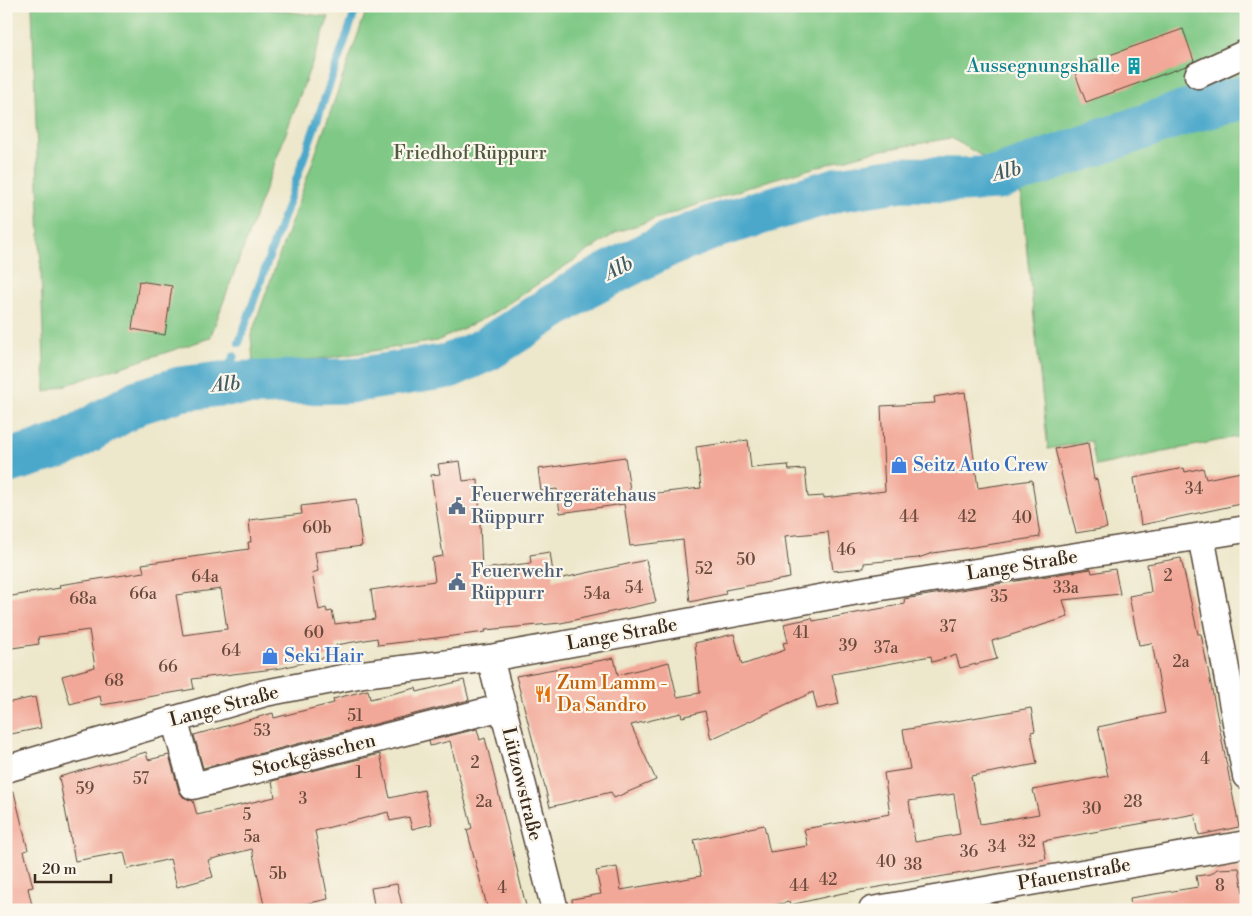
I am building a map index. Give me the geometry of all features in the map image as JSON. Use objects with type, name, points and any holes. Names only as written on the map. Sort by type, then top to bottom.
[{"type":"street","points":[[1198,75],[1246,54]]},
{"type":"street","name":"Lange Straße","points":[[6,769],[265,693],[427,664],[490,658],[869,589],[1246,529]]},
{"type":"street","points":[[1201,536],[1246,776]]},
{"type":"street","name":"Lützowstraße","points":[[490,658],[554,910]]},
{"type":"street","name":"Stockgässchen","points":[[174,720],[193,786],[503,707]]},
{"type":"street","name":"Pfauenstraße","points":[[872,910],[1246,844]]},
{"type":"green space","points":[[32,6],[246,6],[329,17],[210,338],[45,392]]},
{"type":"green space","name":"Friedhof Rüppurr","points":[[368,6],[1246,6],[1246,435],[1096,466],[1091,441],[1048,449],[1019,178],[951,138],[872,152],[773,179],[617,232],[489,316],[437,341],[327,358],[266,364],[253,363],[251,335]]},
{"type":"building","name":"Aussegnungshalle","points":[[1183,29],[1194,61],[1186,66],[1086,102],[1073,68]]},
{"type":"building","points":[[139,281],[172,286],[165,335],[132,329]]},
{"type":"building","points":[[965,392],[978,488],[1032,480],[1040,537],[933,553],[918,558],[864,563],[864,568],[833,571],[828,532],[785,536],[790,578],[725,590],[726,594],[690,602],[683,540],[630,546],[624,504],[560,513],[557,489],[541,491],[538,469],[625,457],[631,496],[701,488],[696,447],[748,440],[751,468],[788,465],[789,470],[805,469],[808,497],[824,496],[824,498],[885,491],[881,406],[935,403],[934,397]]},
{"type":"building","points":[[1088,443],[1094,480],[1097,479],[1107,528],[1076,533],[1055,449]]},
{"type":"building","points":[[460,461],[463,481],[478,479],[482,569],[531,563],[530,555],[550,552],[554,580],[646,560],[656,602],[561,623],[485,630],[486,632],[378,645],[377,638],[336,645],[338,654],[282,668],[192,679],[194,689],[102,705],[100,696],[70,704],[62,676],[95,667],[89,630],[38,637],[39,644],[6,649],[6,597],[60,588],[59,585],[144,572],[142,564],[249,549],[248,542],[251,542],[249,520],[302,514],[301,506],[356,499],[362,546],[315,552],[318,571],[312,573],[319,610],[326,608],[327,612],[332,611],[335,624],[375,619],[371,590],[435,581],[432,558],[443,556],[431,475],[440,474],[438,464]],"holes":[[[221,589],[227,629],[183,635],[176,595]]]},
{"type":"building","points":[[1184,468],[1185,472],[1203,468],[1206,479],[1246,471],[1246,503],[1141,525],[1134,478]]},
{"type":"building","points":[[1181,558],[1198,634],[1201,634],[1239,827],[1199,835],[1195,814],[1043,841],[1046,859],[843,893],[790,905],[789,902],[748,910],[573,910],[572,899],[601,894],[596,871],[617,867],[621,890],[701,876],[694,840],[764,825],[770,852],[808,846],[804,829],[890,814],[884,773],[910,769],[903,730],[1031,708],[1035,731],[1031,732],[1037,764],[971,776],[980,824],[1039,814],[1033,790],[1108,776],[1098,727],[1165,713],[1152,643],[1139,645],[1129,596],[1151,592],[1147,564]],"holes":[[[954,794],[960,834],[915,842],[909,801]]]},
{"type":"building","points":[[1091,569],[1092,573],[1115,569],[1120,594],[1063,600],[1068,617],[992,641],[997,659],[960,668],[956,655],[932,662],[931,656],[832,674],[839,704],[817,709],[813,692],[711,739],[705,711],[682,717],[681,713],[631,725],[656,780],[614,798],[611,792],[550,807],[516,676],[614,658],[618,675],[669,662],[677,697],[700,693],[695,643],[734,634],[742,665],[785,650],[783,643],[788,642],[784,624],[812,618],[813,621],[905,604],[904,599]]},
{"type":"building","points":[[464,680],[469,700],[203,768],[194,735],[273,713],[274,718],[334,703],[333,699],[368,690],[370,699],[416,688],[417,692]]},
{"type":"building","points":[[35,697],[41,728],[6,735],[6,703]]},
{"type":"building","points":[[477,729],[480,740],[485,738],[527,910],[488,910],[467,830],[472,828],[450,741],[430,746],[429,741]]},
{"type":"building","points":[[146,752],[148,760],[169,755],[179,791],[183,797],[193,801],[197,815],[275,797],[272,781],[380,754],[390,798],[424,790],[432,824],[412,829],[409,817],[390,821],[388,812],[315,831],[328,899],[278,910],[265,910],[252,849],[208,860],[213,877],[177,887],[170,859],[128,869],[124,852],[75,861],[59,777]]},
{"type":"building","points":[[14,792],[28,850],[24,851],[33,887],[28,888],[32,905],[6,910],[6,793]]},
{"type":"building","points":[[1239,868],[1246,910],[1131,910],[1130,898],[1198,887],[1196,876],[1211,874],[1217,869]]},
{"type":"building","points":[[397,884],[403,910],[375,910],[371,888]]},
{"type":"waterway","points":[[239,343],[357,6]]},
{"type":"waterway","name":"Alb","points":[[6,462],[63,445],[138,402],[180,389],[220,384],[349,381],[449,366],[487,349],[581,289],[621,268],[665,246],[716,226],[839,189],[903,179],[961,180],[998,178],[1189,111],[1246,97]]},
{"type":"waterway","points":[[220,384],[234,356]]},
{"type":"place","name":"Aussegnungshalle","points":[[1134,66]]},
{"type":"place","name":"Seitz Auto Crew","points":[[899,465]]},
{"type":"place","name":"Feuerwehrgerätehaus Rüppurr","points":[[457,506]]},
{"type":"place","name":"Feuerwehr Rüppurr","points":[[457,582]]},
{"type":"place","name":"Seki Hair","points":[[270,656]]},
{"type":"place","name":"Zum Lamm - Da Sandro","points":[[543,694]]}]
